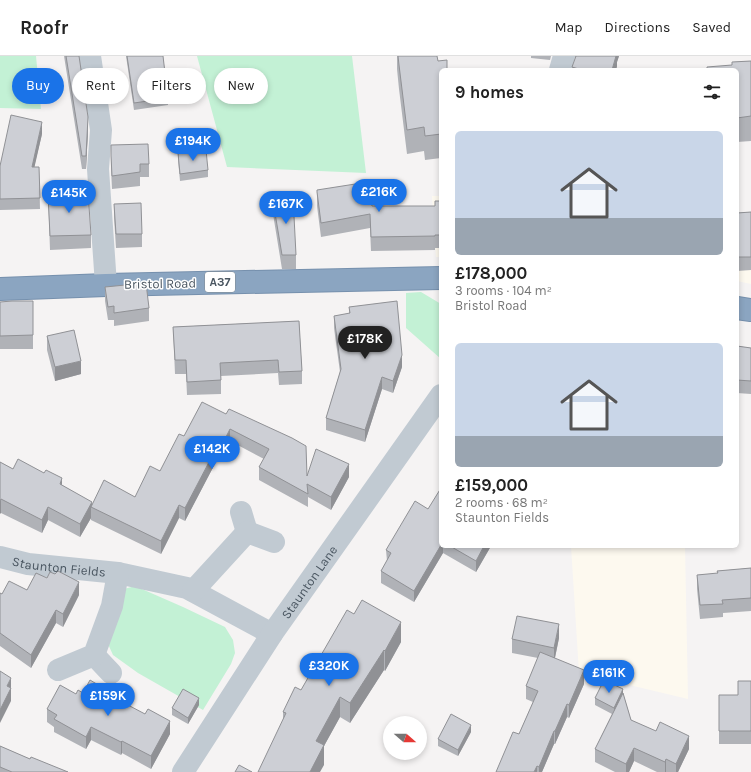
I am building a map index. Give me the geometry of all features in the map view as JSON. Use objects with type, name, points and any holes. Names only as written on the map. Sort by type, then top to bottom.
[{"type":"highway","name":"Bristol Road","points":[[0,289],[106,285],[439,278]]},
{"type":"highway","points":[[739,308],[751,310]]},
{"type":"street","points":[[90,56],[102,130],[98,169],[106,285]]},
{"type":"street","points":[[561,68],[564,56]]},
{"type":"street","name":"Staunton Lane","points":[[183,772],[272,634],[439,398]]},
{"type":"street","points":[[193,591],[244,522],[274,542]]},
{"type":"street","name":"Staunton Fields","points":[[0,557],[28,564],[118,573],[187,588],[272,634]]},
{"type":"street","name":"Staunton Fields","points":[[94,655],[112,606],[118,573]]},
{"type":"street","points":[[58,670],[94,655],[111,673]]},
{"type":"shaded area","points":[[432,196],[439,196],[439,257],[436,257]]},
{"type":"shaded area","points":[[751,216],[751,284],[739,281],[739,219]]},
{"type":"shaded area","points":[[571,548],[685,548],[688,699],[579,673]]},
{"type":"green space","points":[[0,56],[36,56],[37,68],[12,68],[12,104],[41,104],[41,109],[0,108]]},
{"type":"green space","points":[[197,56],[352,56],[366,173],[227,167],[206,89],[206,68],[200,68]]},
{"type":"green space","points":[[421,292],[439,303],[439,357],[406,328],[406,293]]},
{"type":"green space","points":[[135,586],[225,627],[233,640],[235,653],[231,664],[203,710],[138,673],[113,655],[108,644],[124,589]]},
{"type":"building","points":[[66,56],[79,56],[81,68],[72,68],[72,94]]},
{"type":"building","points":[[127,56],[163,56],[164,68],[137,68],[137,103],[134,103]]},
{"type":"building","points":[[398,56],[437,56],[438,61],[447,60],[447,68],[439,68],[439,134],[425,136],[424,127],[407,130]]},
{"type":"building","points":[[576,56],[616,56],[613,68],[572,67]]},
{"type":"building","points":[[751,61],[751,116],[739,118],[739,68],[707,68],[732,65],[732,62]]},
{"type":"building","points":[[74,104],[86,104],[88,117],[86,156],[82,156]]},
{"type":"building","points":[[11,115],[42,122],[32,167],[39,167],[40,198],[0,199],[0,166]]},
{"type":"building","points":[[148,144],[149,164],[140,164],[140,172],[112,176],[111,145]]},
{"type":"building","points":[[206,150],[208,170],[180,174],[178,153]]},
{"type":"building","points":[[368,182],[372,206],[435,206],[435,201],[439,201],[439,235],[371,237],[370,214],[321,223],[317,190]]},
{"type":"building","points":[[88,192],[91,235],[50,236],[48,194]]},
{"type":"building","points":[[293,197],[296,255],[282,255],[273,201]]},
{"type":"building","points":[[141,203],[142,234],[116,234],[114,204]]},
{"type":"building","points":[[751,212],[751,257],[739,257],[739,213]]},
{"type":"building","points":[[146,283],[149,308],[114,313],[114,306],[108,307],[105,287]]},
{"type":"building","points":[[33,301],[33,335],[0,336],[0,302]]},
{"type":"building","points":[[397,301],[402,355],[393,381],[382,377],[365,430],[326,418],[341,369],[334,316],[350,313],[349,307]]},
{"type":"building","points":[[299,321],[302,371],[279,372],[278,360],[220,363],[221,380],[187,382],[186,360],[175,360],[173,327]]},
{"type":"building","points":[[74,330],[81,361],[55,367],[47,336]]},
{"type":"building","points":[[739,346],[751,348],[751,381],[739,380]]},
{"type":"building","points":[[202,402],[226,414],[229,409],[306,446],[307,476],[316,449],[349,464],[331,497],[307,484],[308,494],[259,467],[269,449],[230,429],[222,445],[219,443],[185,508],[179,505],[161,541],[91,507],[104,480],[135,497],[150,466],[160,471],[179,434],[184,436]]},
{"type":"building","points":[[18,459],[44,473],[46,470],[62,478],[60,484],[92,502],[80,524],[48,507],[42,520],[1,499],[0,501],[0,462],[13,469]]},
{"type":"building","points":[[439,491],[439,548],[414,591],[381,571],[391,553],[386,550],[415,501],[428,509]]},
{"type":"building","points":[[453,548],[483,548],[476,561]]},
{"type":"building","points":[[751,568],[751,598],[722,600],[723,604],[700,605],[697,575],[718,573],[717,571]]},
{"type":"building","points":[[58,571],[79,582],[63,614],[56,610],[31,655],[0,633],[0,593],[2,594],[9,581],[27,590],[36,573],[47,578],[50,572],[55,574]]},
{"type":"building","points":[[362,600],[401,622],[385,651],[384,650],[350,703],[340,697],[316,741],[324,745],[310,772],[258,772],[286,713],[283,712],[295,687],[301,690],[347,610],[354,614]]},
{"type":"building","points":[[517,616],[559,624],[554,648],[512,639]]},
{"type":"building","points":[[540,652],[584,670],[569,705],[567,704],[554,731],[539,767],[537,766],[534,772],[496,772],[513,732],[519,734],[538,691],[526,686]]},
{"type":"building","points":[[0,671],[11,678],[7,686],[11,688],[0,710]]},
{"type":"building","points":[[90,680],[110,692],[109,695],[145,714],[148,709],[170,721],[151,756],[91,727],[86,737],[54,719],[57,715],[47,709],[60,685],[76,694],[78,690],[83,693]]},
{"type":"building","points":[[604,680],[623,689],[614,708],[595,698]]},
{"type":"building","points":[[738,681],[751,681],[751,731],[719,731],[719,695],[738,695]]},
{"type":"building","points":[[183,689],[199,698],[188,718],[172,708]]},
{"type":"building","points":[[623,693],[631,720],[656,731],[660,722],[689,736],[676,764],[666,759],[665,762],[634,748],[626,764],[595,749]]},
{"type":"building","points":[[451,714],[471,725],[458,750],[438,739]]},
{"type":"building","points":[[0,746],[30,759],[31,757],[68,772],[12,772],[0,767]]},
{"type":"building","points":[[239,765],[252,772],[235,772]]}]
